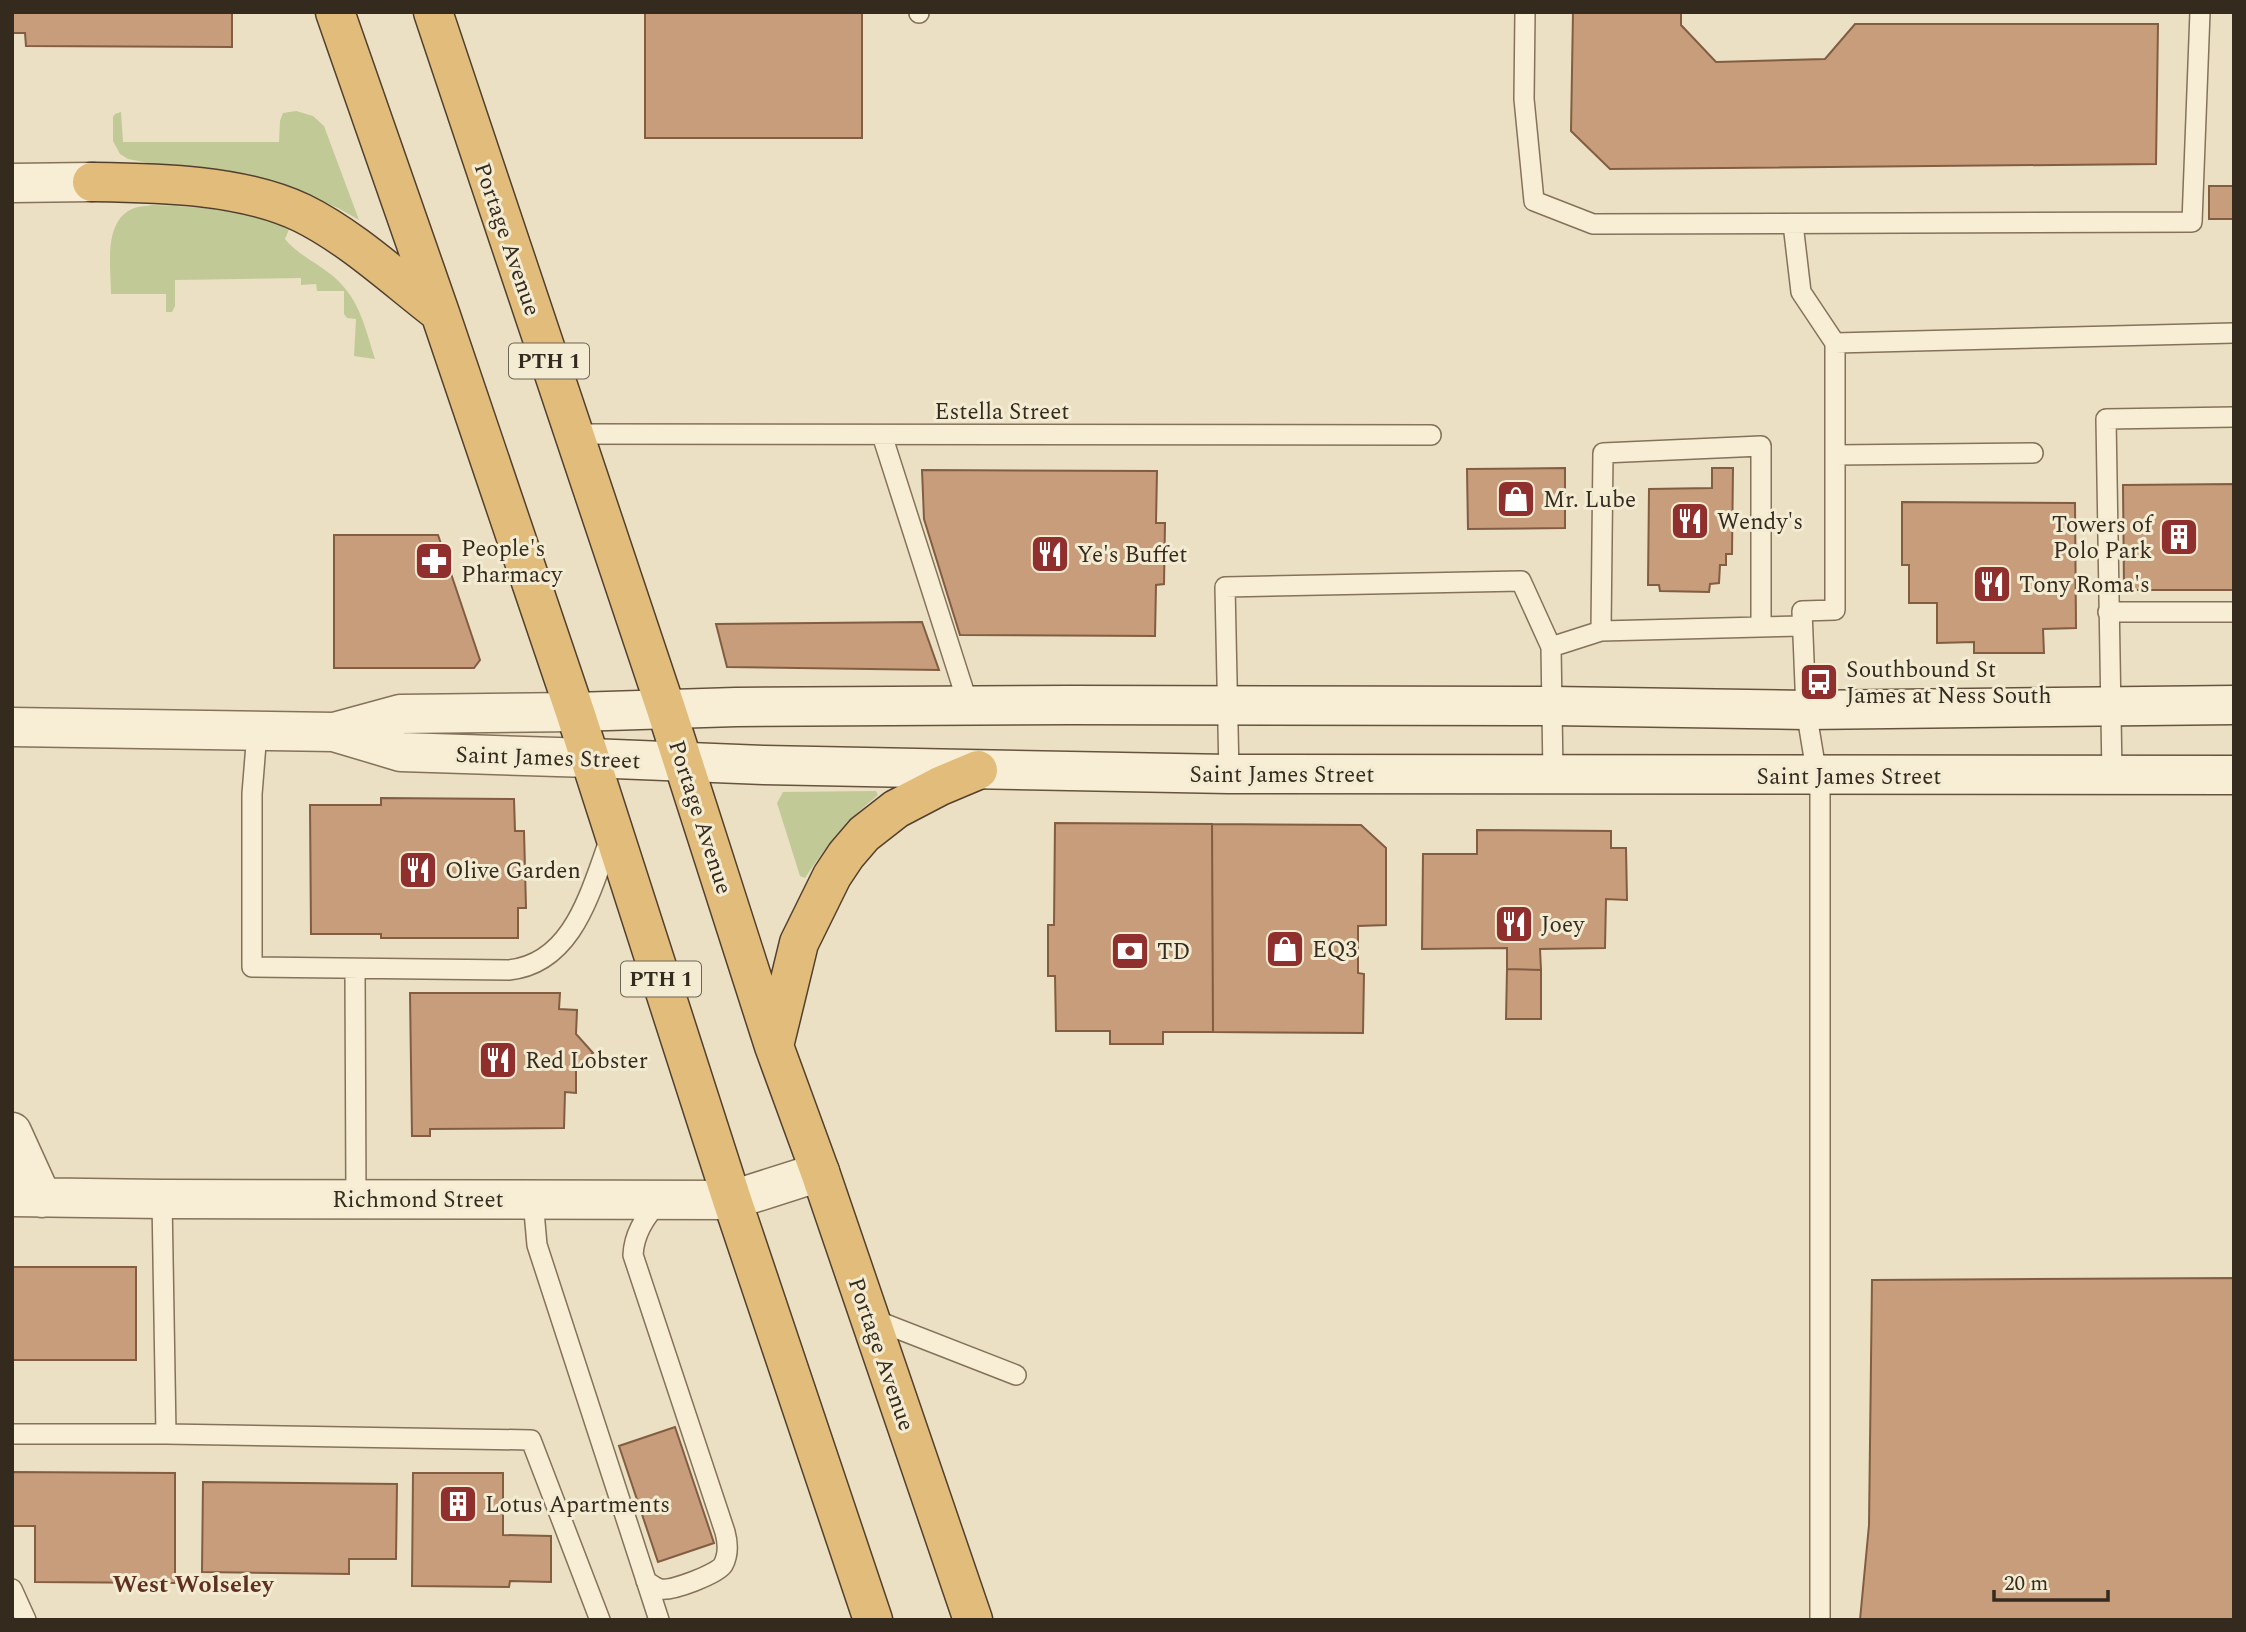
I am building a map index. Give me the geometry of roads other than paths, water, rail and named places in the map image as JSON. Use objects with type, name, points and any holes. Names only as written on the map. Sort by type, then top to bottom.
[{"type":"highway","name":"PTH 1","points":[[335,12],[575,712],[732,1200],[873,1620]]},
{"type":"highway","name":"Portage Avenue","points":[[433,12],[684,763],[774,1045],[973,1620]]},
{"type":"highway","points":[[452,71],[454,12]]},
{"type":"highway","points":[[92,182],[140,183],[221,191],[289,207],[334,233],[440,313]]},
{"type":"highway","points":[[774,1045],[799,943],[832,876],[846,855],[864,834],[896,809],[978,770]]},
{"type":"main road","points":[[12,183],[92,182]]},
{"type":"main road","name":"Saint James Street","points":[[12,727],[334,732],[400,714],[969,706],[1552,706],[1806,710],[2234,705]]},
{"type":"main road","name":"Saint James Street","points":[[334,732],[401,752],[684,763],[978,770],[1229,774],[2234,775]]},
{"type":"main road","points":[[12,1132],[27,1197]]},
{"type":"main road","name":"Richmond Street","points":[[27,1197],[732,1200],[820,1172]]},
{"type":"lane","points":[[1525,12],[1524,99],[1534,201],[1593,224],[2192,222],[2200,12]]},
{"type":"lane","points":[[1793,223],[1801,292],[1835,343],[1835,610],[1802,611],[1806,710],[1820,794],[1820,1620]]},
{"type":"lane","points":[[1835,343],[2234,332]]},
{"type":"lane","points":[[2112,775],[2106,419],[2234,417]]},
{"type":"lane","name":"Estella Street","points":[[573,433],[1431,435]]},
{"type":"lane","points":[[882,435],[969,706]]},
{"type":"lane","points":[[1601,631],[1603,453],[1761,446],[1761,626]]},
{"type":"lane","points":[[1835,455],[2033,453]]},
{"type":"lane","points":[[1229,774],[1225,587],[1521,581],[1551,647],[1553,774]]},
{"type":"lane","points":[[2108,612],[2234,612]]},
{"type":"lane","points":[[1551,647],[1601,631],[1802,626]]},
{"type":"lane","points":[[257,732],[252,794],[252,967],[509,970],[533,966],[555,950],[577,920],[613,831]]},
{"type":"lane","points":[[355,969],[356,1199]]},
{"type":"lane","points":[[162,1199],[166,1434]]},
{"type":"lane","points":[[533,1200],[537,1245],[659,1620]]},
{"type":"lane","points":[[646,1581],[663,1589],[694,1580],[720,1568],[727,1556],[725,1532],[632,1255],[639,1229],[648,1213],[661,1200]]},
{"type":"lane","points":[[870,1318],[1016,1375]]},
{"type":"lane","points":[[12,1434],[531,1440],[600,1620]]},
{"type":"lane","points":[[12,1588],[26,1620]]},
{"type":"place","name":"Mr. Lube","points":[[1516,499]]},
{"type":"place","name":"Wendy's","points":[[1690,521]]},
{"type":"place","name":"Towers of Polo Park","points":[[2179,537]]},
{"type":"place","name":"Ye's Buffet","points":[[1050,554]]},
{"type":"place","name":"People's Pharmacy","points":[[434,561]]},
{"type":"place","name":"Tony Roma's","points":[[1992,584]]},
{"type":"place","name":"Southbound St James at Ness South","points":[[1819,682]]},
{"type":"place","name":"Olive Garden","points":[[418,870]]},
{"type":"place","name":"Joey","points":[[1514,924]]},
{"type":"place","name":"EQ3","points":[[1285,949]]},
{"type":"place","name":"TD","points":[[1130,951]]},
{"type":"place","name":"Red Lobster","points":[[498,1060]]},
{"type":"place","name":"Lotus Apartments","points":[[458,1504]]},
{"type":"district","name":"West Wolseley","points":[[193,1584]]}]
